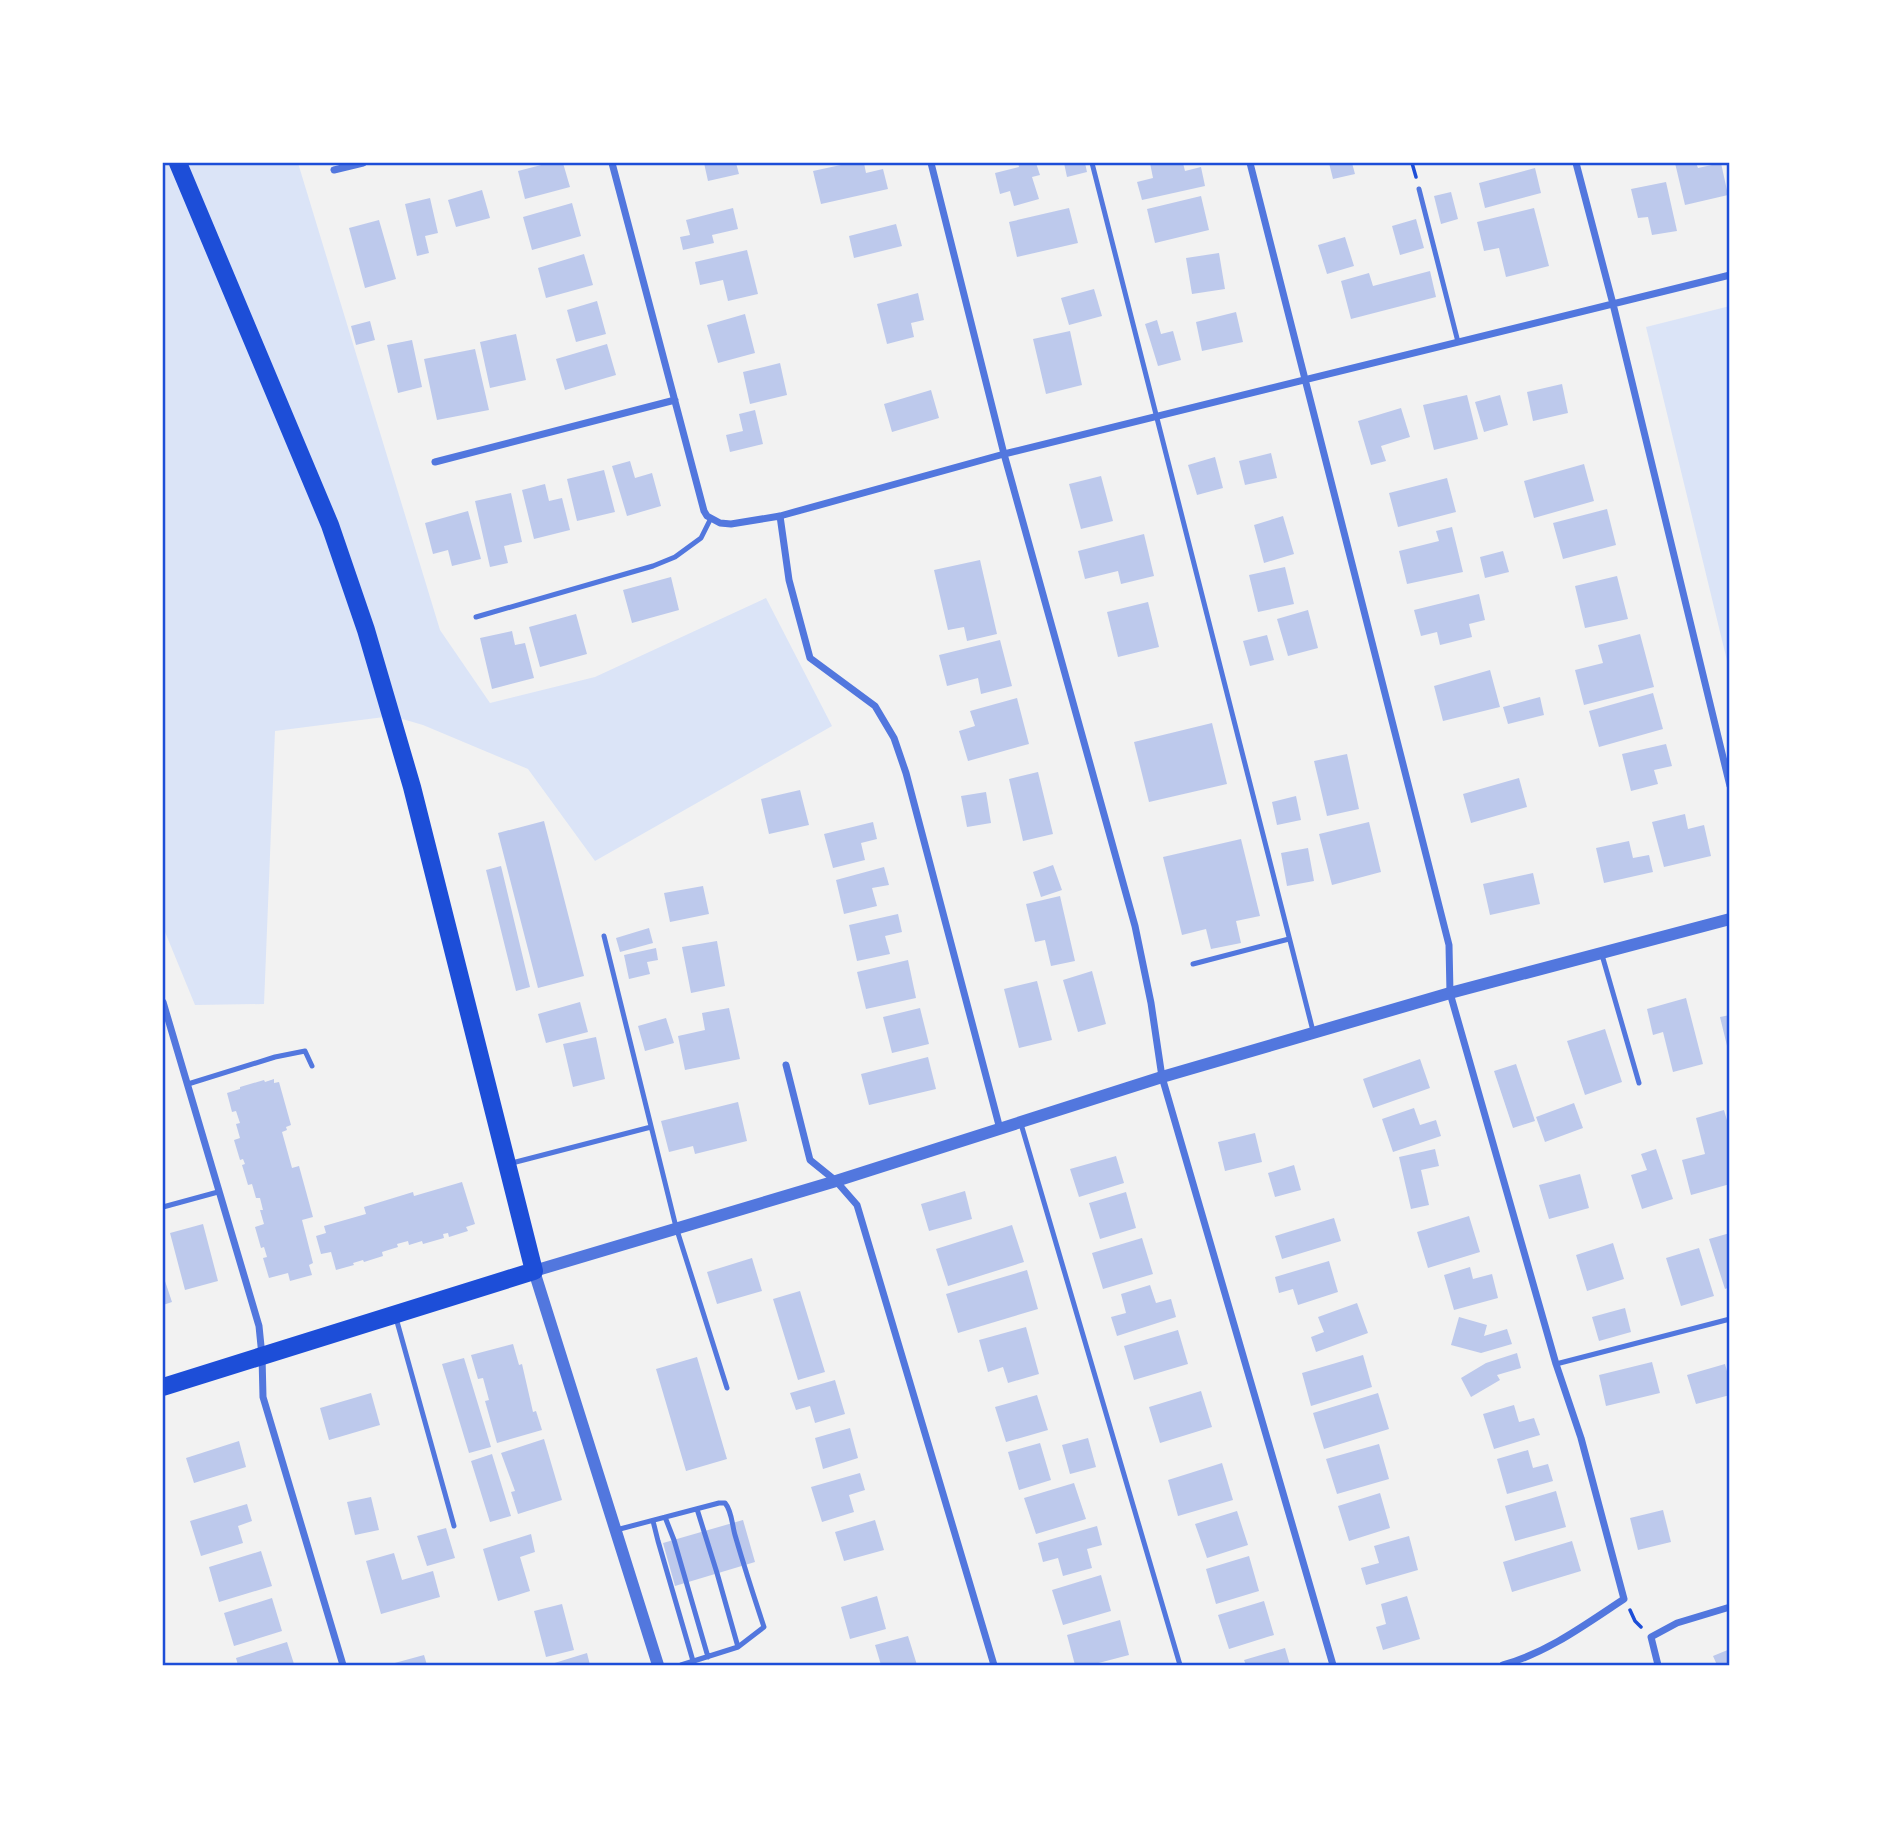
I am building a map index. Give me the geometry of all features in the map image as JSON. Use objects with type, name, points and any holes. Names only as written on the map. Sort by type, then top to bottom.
[{"type":"main road","points":[[163,1387],[534,1271],[412,787],[366,629],[330,525],[178,163]]},
{"type":"street","points":[[334,170],[363,163]]},
{"type":"street","points":[[612,163],[704,511],[720,523],[731,524],[780,516],[1004,454],[1730,275]]},
{"type":"street","points":[[931,163],[1004,454],[1135,926],[1151,1003],[1162,1077],[1333,1665]]},
{"type":"street","points":[[1250,163],[1449,945],[1450,993],[1556,1364],[1581,1438],[1624,1599],[1556,1642],[1503,1665]]},
{"type":"street","points":[[1576,163],[1730,786]]},
{"type":"street","points":[[435,462],[675,400]]},
{"type":"street","points":[[780,516],[789,580],[810,658],[875,706],[894,738],[906,773],[1000,1129]]},
{"type":"street","points":[[658,1665],[534,1271],[836,1181],[1162,1077],[1450,993],[1730,919]]},
{"type":"street","points":[[163,1002],[258,1326],[262,1356],[262,1397],[343,1665]]},
{"type":"street","points":[[163,1030],[172,1027]]},
{"type":"street","points":[[786,1065],[810,1160],[836,1181],[857,1205],[994,1665]]},
{"type":"street","points":[[1658,1665],[1651,1637],[1677,1623],[1730,1607]]},
{"type":"lane","points":[[1092,163],[1313,1033]]},
{"type":"lane","points":[[1419,189],[1458,342]]},
{"type":"lane","points":[[475,617],[653,566],[674,557],[701,538],[711,518]]},
{"type":"lane","points":[[604,936],[676,1227],[727,1388]]},
{"type":"lane","points":[[1194,964],[1289,939]]},
{"type":"lane","points":[[1601,954],[1639,1083]]},
{"type":"lane","points":[[188,1084],[275,1057],[305,1051],[312,1066]]},
{"type":"lane","points":[[1021,1122],[1180,1665]]},
{"type":"lane","points":[[507,1164],[651,1127]]},
{"type":"lane","points":[[163,1207],[219,1192]]},
{"type":"lane","points":[[395,1315],[454,1526]]},
{"type":"lane","points":[[1556,1364],[1730,1319]]},
{"type":"lane","points":[[614,1531],[719,1503],[725,1503],[729,1508],[764,1627],[738,1647],[681,1665]]},
{"type":"lane","points":[[697,1509],[738,1647]]},
{"type":"lane","points":[[665,1517],[708,1657]]},
{"type":"lane","points":[[653,1521],[693,1661]]},
{"type":"path","points":[[1624,1599],[1635,1621],[1651,1637]]},
{"type":"shaded area","points":[[163,163],[298,163],[440,630],[490,703],[595,677],[766,598],[832,726],[595,861],[528,769],[423,725],[392,716],[275,731],[264,1004],[195,1005],[163,927]]},
{"type":"shaded area","points":[[1730,306],[1730,673],[1646,327]]},
{"type":"building","points":[[549,163],[563,163],[570,187],[525,199],[518,171]]},
{"type":"building","points":[[704,163],[736,163],[739,174],[708,181]]},
{"type":"building","points":[[850,163],[864,163],[866,173],[883,169],[888,189],[821,204],[813,171]]},
{"type":"building","points":[[1018,163],[1036,163],[1040,175],[1032,177],[1039,199],[1014,206],[1010,191],[1000,194],[995,173],[1019,167]]},
{"type":"building","points":[[1064,163],[1085,163],[1087,172],[1067,177]]},
{"type":"building","points":[[1150,163],[1183,163],[1185,171],[1201,167],[1205,186],[1142,200],[1137,182],[1153,178]]},
{"type":"building","points":[[1329,163],[1352,163],[1355,174],[1333,179]]},
{"type":"building","points":[[1675,163],[1696,163],[1698,168],[1721,163],[1728,195],[1685,205]]},
{"type":"building","points":[[1535,168],[1541,193],[1485,208],[1479,183]]},
{"type":"building","points":[[1666,182],[1677,231],[1652,235],[1648,217],[1638,218],[1631,189]]},
{"type":"building","points":[[482,190],[490,218],[456,227],[448,200]]},
{"type":"building","points":[[1451,192],[1458,219],[1441,224],[1434,196]]},
{"type":"building","points":[[1201,196],[1209,230],[1155,243],[1147,209]]},
{"type":"building","points":[[430,198],[438,233],[425,236],[429,253],[417,256],[405,204]]},
{"type":"building","points":[[572,203],[581,236],[532,250],[523,217]]},
{"type":"building","points":[[733,208],[738,229],[712,235],[714,243],[683,250],[680,237],[690,235],[686,220]]},
{"type":"building","points":[[1069,208],[1078,243],[1017,257],[1009,222]]},
{"type":"building","points":[[1534,208],[1549,266],[1506,277],[1499,248],[1484,251],[1477,222]]},
{"type":"building","points":[[1416,219],[1424,248],[1400,255],[1392,226]]},
{"type":"building","points":[[379,220],[396,279],[365,288],[349,228]]},
{"type":"building","points":[[896,224],[902,246],[854,258],[849,236]]},
{"type":"building","points":[[1345,237],[1354,266],[1327,274],[1318,245]]},
{"type":"building","points":[[747,250],[758,294],[728,301],[723,280],[700,285],[695,262]]},
{"type":"building","points":[[1219,253],[1225,289],[1192,294],[1186,258]]},
{"type":"building","points":[[584,254],[593,285],[546,298],[538,268]]},
{"type":"building","points":[[1430,271],[1436,297],[1351,319],[1341,281],[1369,273],[1373,286]]},
{"type":"building","points":[[1094,289],[1102,316],[1069,325],[1061,298]]},
{"type":"building","points":[[918,293],[924,320],[911,323],[914,337],[887,344],[877,304]]},
{"type":"building","points":[[597,301],[606,334],[576,342],[567,310]]},
{"type":"building","points":[[1236,312],[1243,342],[1202,351],[1196,322]]},
{"type":"building","points":[[745,314],[755,353],[718,363],[707,325]]},
{"type":"building","points":[[1157,320],[1161,334],[1173,331],[1181,360],[1158,366],[1145,324]]},
{"type":"building","points":[[370,321],[375,340],[356,345],[351,326]]},
{"type":"building","points":[[1070,331],[1082,385],[1046,394],[1033,339]]},
{"type":"building","points":[[516,334],[526,380],[490,388],[480,342]]},
{"type":"building","points":[[412,340],[422,387],[398,393],[387,345]]},
{"type":"building","points":[[607,344],[616,375],[565,390],[556,359]]},
{"type":"building","points":[[475,349],[489,410],[437,420],[424,359]]},
{"type":"building","points":[[780,363],[787,395],[750,404],[743,372]]},
{"type":"building","points":[[1562,384],[1568,413],[1533,421],[1527,392]]},
{"type":"building","points":[[931,390],[939,418],[892,432],[884,404]]},
{"type":"building","points":[[1467,395],[1478,439],[1434,450],[1423,405]]},
{"type":"building","points":[[1500,395],[1508,425],[1484,432],[1475,402]]},
{"type":"building","points":[[1401,408],[1410,437],[1381,446],[1386,461],[1371,465],[1358,421]]},
{"type":"building","points":[[755,410],[763,444],[730,452],[726,435],[743,431],[739,414]]},
{"type":"building","points":[[1271,453],[1277,478],[1245,485],[1239,461]]},
{"type":"building","points":[[1215,457],[1223,488],[1197,495],[1188,465]]},
{"type":"building","points":[[630,461],[635,478],[652,473],[661,506],[627,516],[612,466]]},
{"type":"building","points":[[1584,464],[1594,501],[1534,518],[1524,481]]},
{"type":"building","points":[[604,470],[615,512],[577,521],[567,479]]},
{"type":"building","points":[[1101,476],[1113,521],[1081,529],[1069,484]]},
{"type":"building","points":[[1447,478],[1456,512],[1398,527],[1389,493]]},
{"type":"building","points":[[545,484],[549,501],[562,498],[570,530],[534,539],[522,490]]},
{"type":"building","points":[[511,493],[522,542],[504,546],[508,563],[490,567],[475,501]]},
{"type":"building","points":[[1607,509],[1616,545],[1563,559],[1553,523]]},
{"type":"building","points":[[468,511],[481,559],[452,566],[448,550],[433,554],[425,523]]},
{"type":"building","points":[[1283,516],[1294,554],[1264,563],[1254,525]]},
{"type":"building","points":[[1452,527],[1463,572],[1407,584],[1399,551],[1439,541],[1436,531]]},
{"type":"building","points":[[1144,534],[1154,576],[1121,584],[1118,571],[1085,579],[1078,551]]},
{"type":"building","points":[[1503,551],[1509,572],[1485,578],[1480,557]]},
{"type":"building","points":[[980,560],[997,634],[967,641],[964,627],[948,630],[934,570]]},
{"type":"building","points":[[1285,567],[1294,604],[1258,612],[1249,575]]},
{"type":"building","points":[[1617,576],[1628,619],[1585,628],[1575,586]]},
{"type":"building","points":[[671,577],[679,610],[632,623],[623,590]]},
{"type":"building","points":[[1479,594],[1485,620],[1469,624],[1472,637],[1440,645],[1437,632],[1421,636],[1414,610]]},
{"type":"building","points":[[1148,602],[1159,647],[1118,657],[1107,612]]},
{"type":"building","points":[[1308,610],[1318,648],[1288,656],[1277,619]]},
{"type":"building","points":[[576,614],[587,654],[540,667],[529,627]]},
{"type":"building","points":[[512,631],[515,645],[525,643],[534,678],[492,689],[480,638]]},
{"type":"building","points":[[1640,634],[1654,687],[1584,705],[1575,670],[1603,663],[1598,645]]},
{"type":"building","points":[[1267,635],[1274,660],[1250,666],[1243,641]]},
{"type":"building","points":[[1000,640],[1012,686],[981,694],[978,678],[947,686],[939,655]]},
{"type":"building","points":[[1490,670],[1500,707],[1443,721],[1434,686]]},
{"type":"building","points":[[1653,693],[1663,729],[1599,747],[1589,711]]},
{"type":"building","points":[[1540,697],[1544,715],[1508,724],[1503,707]]},
{"type":"building","points":[[1017,698],[1029,744],[968,761],[959,731],[975,726],[970,711]]},
{"type":"building","points":[[1212,723],[1227,784],[1149,802],[1134,742]]},
{"type":"building","points":[[1666,744],[1672,766],[1654,770],[1658,784],[1631,791],[1622,754]]},
{"type":"building","points":[[1347,754],[1359,809],[1327,816],[1314,761]]},
{"type":"building","points":[[1038,772],[1053,834],[1023,841],[1009,779]]},
{"type":"building","points":[[1519,778],[1527,807],[1471,823],[1463,794]]},
{"type":"building","points":[[800,790],[809,825],[769,834],[761,799]]},
{"type":"building","points":[[986,792],[991,823],[967,827],[961,796]]},
{"type":"building","points":[[1296,796],[1301,820],[1277,825],[1272,802]]},
{"type":"building","points":[[1685,814],[1688,829],[1704,825],[1711,856],[1664,867],[1652,822]]},
{"type":"building","points":[[544,821],[584,976],[538,988],[498,833]]},
{"type":"building","points":[[873,822],[877,839],[861,843],[865,860],[833,868],[824,834]]},
{"type":"building","points":[[1369,822],[1381,872],[1332,885],[1319,834]]},
{"type":"building","points":[[1241,839],[1260,916],[1236,921],[1241,943],[1211,949],[1206,929],[1182,935],[1163,857]]},
{"type":"building","points":[[1629,841],[1633,858],[1649,855],[1653,872],[1604,883],[1596,848]]},
{"type":"building","points":[[1308,848],[1314,881],[1287,886],[1281,853]]},
{"type":"building","points":[[1053,865],[1062,890],[1041,897],[1033,872]]},
{"type":"building","points":[[501,866],[530,987],[516,991],[486,870]]},
{"type":"building","points":[[884,867],[889,885],[872,888],[877,906],[844,914],[836,880]]},
{"type":"building","points":[[1533,873],[1540,904],[1490,915],[1483,884]]},
{"type":"building","points":[[703,886],[709,914],[670,922],[664,893]]},
{"type":"building","points":[[1060,896],[1075,961],[1051,966],[1045,940],[1035,942],[1026,904]]},
{"type":"building","points":[[898,914],[902,932],[885,936],[890,954],[857,961],[849,925]]},
{"type":"building","points":[[649,928],[653,943],[620,952],[616,938]]},
{"type":"building","points":[[717,941],[725,986],[691,993],[682,947]]},
{"type":"building","points":[[656,948],[658,960],[647,962],[650,974],[629,979],[624,955]]},
{"type":"building","points":[[908,960],[916,998],[866,1009],[857,972]]},
{"type":"building","points":[[1092,971],[1106,1024],[1078,1032],[1063,980]]},
{"type":"building","points":[[1037,981],[1052,1040],[1019,1048],[1004,989]]},
{"type":"building","points":[[1686,998],[1703,1064],[1673,1072],[1663,1032],[1653,1035],[1647,1009]]},
{"type":"building","points":[[580,1002],[588,1032],[546,1043],[538,1014]]},
{"type":"building","points":[[729,1008],[740,1059],[685,1070],[678,1036],[705,1030],[702,1013]]},
{"type":"building","points":[[920,1008],[929,1044],[892,1053],[883,1017]]},
{"type":"building","points":[[1730,1015],[1730,1054],[1729,1054],[1720,1017]]},
{"type":"building","points":[[666,1018],[674,1043],[645,1051],[638,1026]]},
{"type":"building","points":[[1605,1029],[1622,1082],[1585,1095],[1567,1041]]},
{"type":"building","points":[[596,1037],[605,1079],[573,1087],[563,1044]]},
{"type":"building","points":[[928,1057],[936,1089],[869,1105],[861,1074]]},
{"type":"building","points":[[1420,1059],[1430,1088],[1373,1108],[1363,1079]]},
{"type":"building","points":[[1516,1064],[1535,1121],[1513,1128],[1494,1071]]},
{"type":"building","points":[[274,1079],[274,1083],[279,1082],[291,1125],[282,1132],[292,1168],[299,1166],[313,1217],[302,1220],[313,1263],[309,1265],[312,1275],[290,1281],[288,1273],[269,1278],[263,1258],[267,1257],[264,1247],[261,1248],[255,1227],[264,1224],[260,1210],[263,1210],[252,1184],[248,1185],[242,1165],[245,1164],[243,1159],[240,1160],[234,1140],[240,1138],[236,1124],[240,1123],[236,1111],[232,1112],[227,1093]]},
{"type":"building","points":[[738,1102],[747,1141],[695,1154],[693,1146],[669,1152],[661,1121]]},
{"type":"building","points":[[1574,1103],[1583,1128],[1545,1142],[1536,1117]]},
{"type":"building","points":[[1414,1108],[1420,1125],[1436,1120],[1441,1136],[1393,1152],[1382,1119]]},
{"type":"building","points":[[1724,1110],[1730,1131],[1730,1184],[1691,1195],[1682,1160],[1705,1154],[1696,1118]]},
{"type":"building","points":[[1255,1133],[1262,1162],[1225,1171],[1218,1142]]},
{"type":"building","points":[[1435,1149],[1439,1166],[1421,1170],[1429,1205],[1411,1209],[1399,1157]]},
{"type":"building","points":[[1656,1149],[1673,1199],[1642,1209],[1631,1175],[1647,1170],[1641,1154]]},
{"type":"building","points":[[1116,1156],[1124,1183],[1079,1197],[1070,1169]]},
{"type":"building","points":[[1294,1165],[1301,1190],[1275,1197],[1268,1173]]},
{"type":"building","points":[[1580,1174],[1589,1208],[1549,1219],[1539,1185]]},
{"type":"building","points":[[462,1182],[475,1224],[466,1227],[468,1231],[449,1237],[448,1233],[443,1234],[444,1238],[423,1244],[422,1241],[409,1245],[408,1241],[397,1244],[398,1247],[382,1252],[383,1256],[336,1270],[331,1252],[321,1254],[316,1236],[326,1233],[324,1226],[366,1214],[364,1207],[413,1192],[414,1196]]},
{"type":"building","points":[[965,1191],[972,1219],[929,1231],[921,1204]]},
{"type":"building","points":[[1126,1192],[1136,1228],[1100,1239],[1089,1203]]},
{"type":"building","points":[[1469,1216],[1480,1252],[1428,1268],[1417,1232]]},
{"type":"building","points":[[1334,1218],[1341,1241],[1282,1259],[1275,1236]]},
{"type":"building","points":[[203,1224],[218,1281],[185,1290],[170,1233]]},
{"type":"building","points":[[1012,1225],[1024,1262],[948,1286],[936,1249]]},
{"type":"building","points":[[1730,1233],[1730,1287],[1725,1289],[1709,1239]]},
{"type":"building","points":[[1142,1238],[1153,1274],[1103,1289],[1092,1253]]},
{"type":"building","points":[[1613,1243],[1624,1279],[1587,1291],[1576,1255]]},
{"type":"building","points":[[1699,1248],[1714,1296],[1681,1306],[1666,1258]]},
{"type":"building","points":[[752,1258],[762,1291],[717,1304],[707,1272]]},
{"type":"building","points":[[1329,1261],[1338,1292],[1298,1305],[1293,1289],[1279,1293],[1275,1277]]},
{"type":"building","points":[[1470,1267],[1473,1279],[1492,1274],[1498,1298],[1454,1310],[1444,1275]]},
{"type":"building","points":[[1027,1270],[1038,1309],[958,1333],[946,1294]]},
{"type":"building","points":[[163,1275],[172,1302],[163,1305]]},
{"type":"building","points":[[1150,1285],[1156,1303],[1171,1299],[1176,1317],[1117,1336],[1111,1317],[1126,1313],[1121,1294]]},
{"type":"building","points":[[800,1291],[825,1372],[798,1380],[773,1299]]},
{"type":"building","points":[[1357,1303],[1368,1333],[1316,1352],[1311,1337],[1324,1332],[1318,1317]]},
{"type":"building","points":[[1625,1308],[1631,1332],[1599,1341],[1592,1317]]},
{"type":"building","points":[[1459,1317],[1487,1325],[1484,1336],[1507,1329],[1512,1344],[1481,1353],[1451,1345]]},
{"type":"building","points":[[1026,1327],[1039,1374],[1008,1383],[1003,1367],[988,1372],[979,1340]]},
{"type":"building","points":[[1178,1330],[1188,1364],[1134,1380],[1124,1346]]},
{"type":"building","points":[[513,1344],[519,1365],[522,1364],[533,1412],[536,1411],[542,1430],[497,1443],[485,1401],[489,1400],[483,1378],[478,1379],[471,1355]]},
{"type":"building","points":[[1517,1353],[1521,1368],[1497,1375],[1500,1380],[1471,1397],[1461,1378],[1486,1363]]},
{"type":"building","points":[[1363,1355],[1372,1387],[1311,1406],[1302,1373]]},
{"type":"building","points":[[697,1357],[727,1459],[686,1471],[656,1369]]},
{"type":"building","points":[[464,1358],[491,1447],[469,1453],[442,1364]]},
{"type":"building","points":[[1652,1362],[1660,1393],[1606,1406],[1599,1375]]},
{"type":"building","points":[[1725,1364],[1730,1395],[1696,1404],[1687,1375]]},
{"type":"building","points":[[835,1380],[845,1414],[815,1423],[810,1406],[796,1410],[790,1393]]},
{"type":"building","points":[[1201,1391],[1212,1427],[1160,1443],[1149,1407]]},
{"type":"building","points":[[371,1393],[380,1425],[329,1440],[320,1408]]},
{"type":"building","points":[[1378,1393],[1389,1429],[1324,1449],[1313,1413]]},
{"type":"building","points":[[1037,1395],[1048,1430],[1006,1442],[995,1407]]},
{"type":"building","points":[[1514,1405],[1519,1422],[1534,1418],[1540,1435],[1494,1449],[1483,1414]]},
{"type":"building","points":[[850,1428],[858,1458],[823,1469],[815,1438]]},
{"type":"building","points":[[1088,1438],[1096,1467],[1070,1474],[1062,1445]]},
{"type":"building","points":[[544,1439],[562,1500],[518,1514],[511,1492],[515,1491],[501,1453]]},
{"type":"building","points":[[239,1441],[246,1467],[194,1483],[186,1458]]},
{"type":"building","points":[[1040,1443],[1051,1480],[1019,1490],[1008,1452]]},
{"type":"building","points":[[1379,1444],[1389,1479],[1337,1494],[1326,1459]]},
{"type":"building","points":[[1528,1450],[1533,1468],[1548,1464],[1553,1481],[1507,1494],[1497,1459]]},
{"type":"building","points":[[492,1454],[511,1516],[490,1522],[471,1461]]},
{"type":"building","points":[[1222,1463],[1233,1500],[1178,1516],[1168,1480]]},
{"type":"building","points":[[860,1473],[865,1490],[849,1495],[854,1512],[822,1522],[811,1487]]},
{"type":"building","points":[[1074,1483],[1086,1519],[1036,1534],[1024,1498]]},
{"type":"building","points":[[1556,1491],[1566,1527],[1515,1541],[1505,1506]]},
{"type":"building","points":[[1380,1493],[1390,1528],[1349,1541],[1338,1506]]},
{"type":"building","points":[[371,1497],[379,1530],[355,1535],[347,1502]]},
{"type":"building","points":[[247,1504],[252,1521],[238,1526],[243,1543],[201,1556],[190,1521]]},
{"type":"building","points":[[1663,1510],[1671,1542],[1638,1550],[1630,1518]]},
{"type":"building","points":[[1237,1511],[1248,1545],[1207,1558],[1195,1524]]},
{"type":"building","points":[[743,1520],[755,1562],[675,1586],[663,1543]]},
{"type":"building","points":[[875,1520],[884,1550],[844,1561],[835,1532]]},
{"type":"building","points":[[1097,1526],[1102,1545],[1087,1549],[1092,1568],[1063,1576],[1058,1558],[1043,1562],[1038,1543]]},
{"type":"building","points":[[446,1528],[455,1558],[427,1566],[417,1536]]},
{"type":"building","points":[[531,1534],[535,1552],[520,1557],[530,1591],[498,1601],[483,1549]]},
{"type":"building","points":[[1409,1536],[1418,1570],[1366,1585],[1361,1568],[1379,1563],[1374,1546]]},
{"type":"building","points":[[1572,1541],[1581,1571],[1512,1592],[1503,1562]]},
{"type":"building","points":[[261,1551],[272,1586],[219,1602],[209,1567]]},
{"type":"building","points":[[394,1553],[402,1580],[433,1571],[440,1597],[381,1614],[366,1561]]},
{"type":"building","points":[[1249,1556],[1259,1591],[1216,1604],[1206,1569]]},
{"type":"building","points":[[1101,1575],[1111,1611],[1063,1625],[1052,1590]]},
{"type":"building","points":[[877,1596],[886,1629],[850,1639],[841,1607]]},
{"type":"building","points":[[1407,1596],[1420,1639],[1383,1650],[1376,1627],[1386,1624],[1381,1604]]},
{"type":"building","points":[[272,1598],[282,1631],[234,1646],[224,1613]]},
{"type":"building","points":[[1264,1601],[1274,1635],[1229,1649],[1218,1615]]},
{"type":"building","points":[[562,1604],[574,1650],[546,1657],[534,1611]]},
{"type":"building","points":[[1120,1620],[1129,1655],[1091,1665],[1075,1665],[1067,1635]]},
{"type":"building","points":[[908,1636],[917,1665],[881,1665],[875,1645]]},
{"type":"building","points":[[287,1642],[294,1664],[238,1665],[236,1658]]},
{"type":"building","points":[[1285,1648],[1290,1665],[1246,1665],[1244,1660]]},
{"type":"building","points":[[1730,1649],[1730,1665],[1717,1665],[1713,1656]]},
{"type":"building","points":[[587,1653],[590,1665],[548,1665]]},
{"type":"building","points":[[424,1655],[427,1665],[391,1665],[391,1664]]}]
